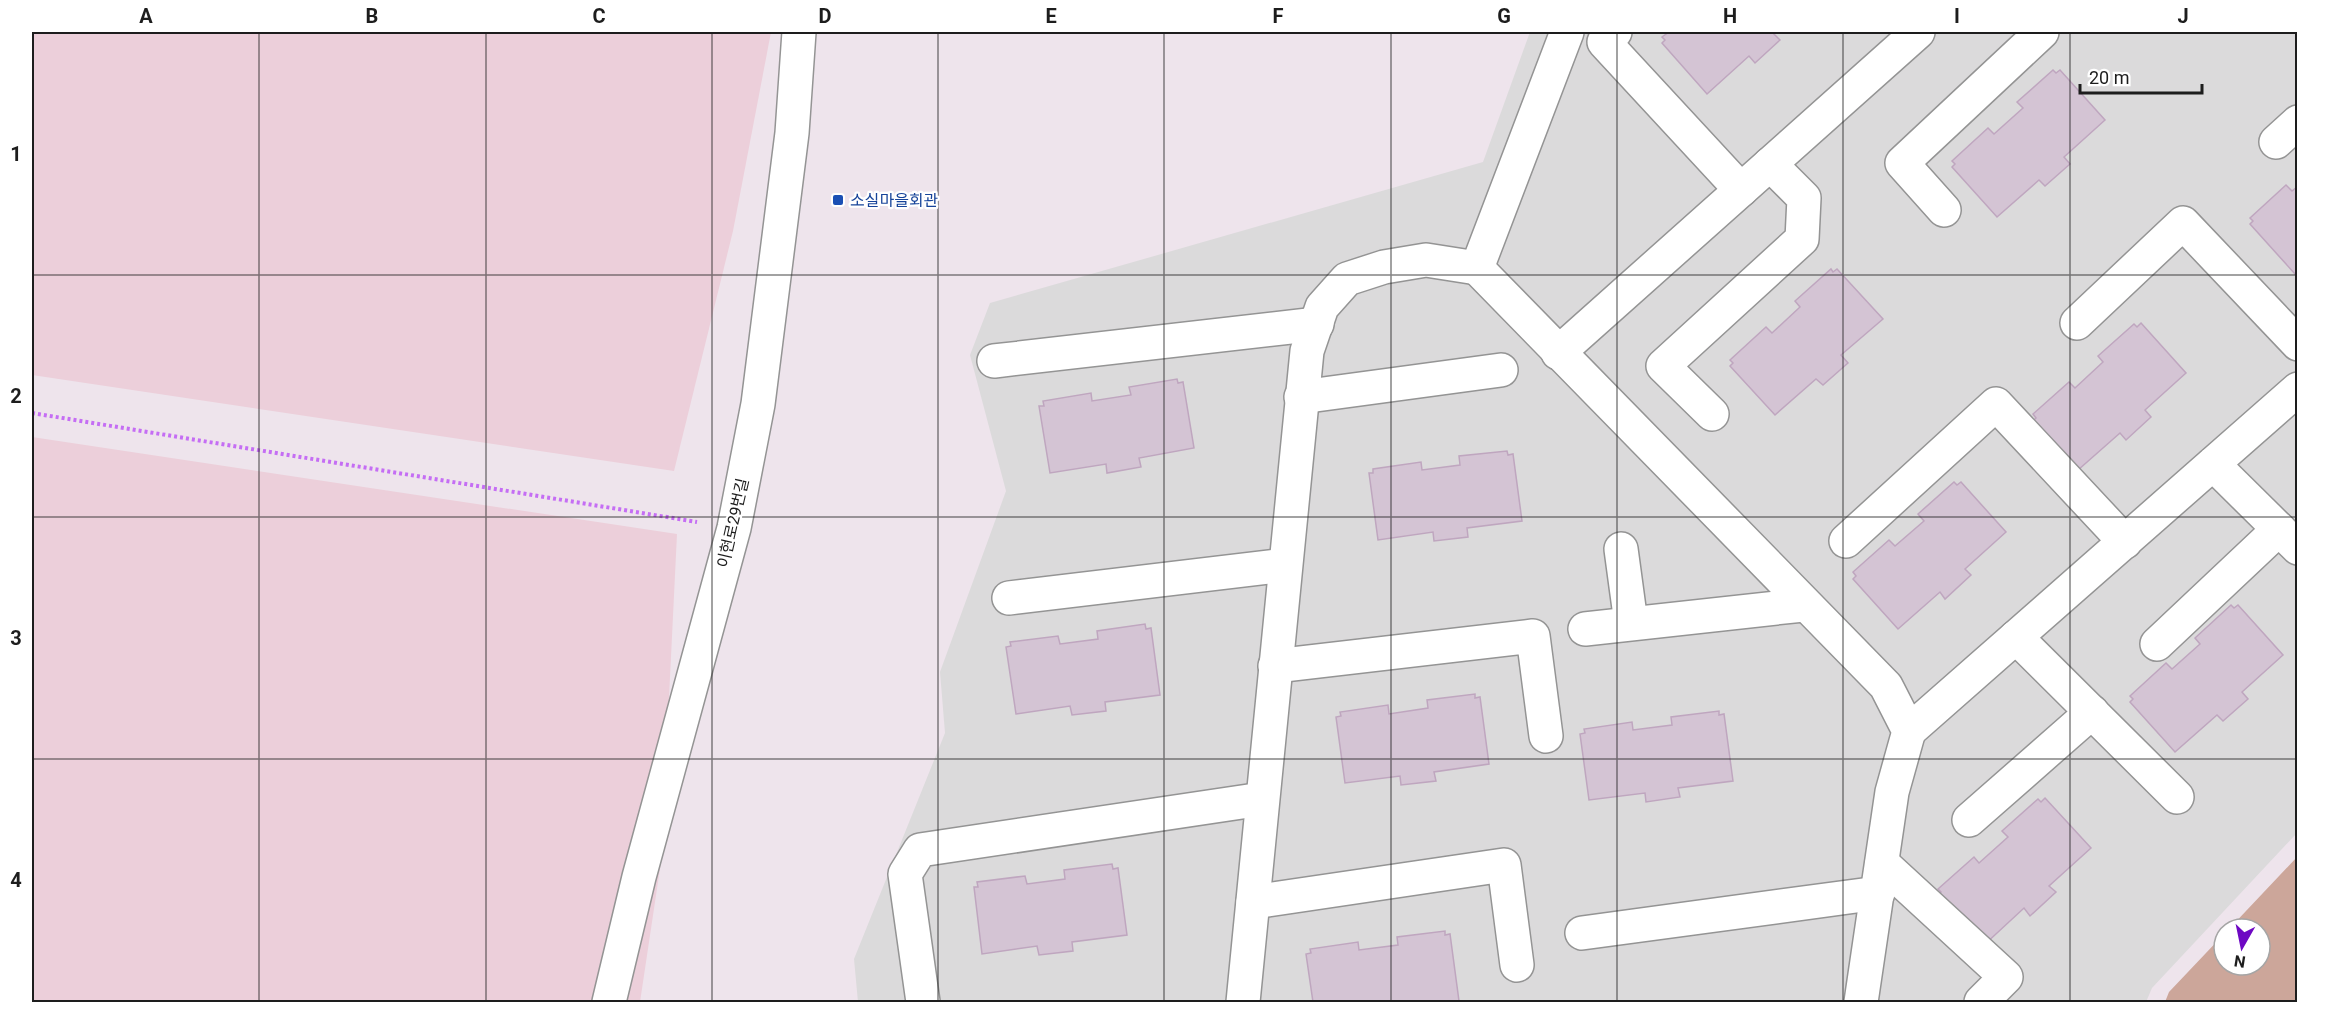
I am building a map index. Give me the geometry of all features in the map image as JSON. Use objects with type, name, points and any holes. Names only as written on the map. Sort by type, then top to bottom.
[{"type":"street","name":"이현로29번길","points":[[609,1002],[639,877],[734,528],[758,404],[792,133],[799,32]]},
{"type":"street","points":[[1477,268],[1567,32]]},
{"type":"street","points":[[1615,32],[1604,42],[1741,190]]},
{"type":"street","points":[[1558,353],[1918,32]]},
{"type":"street","points":[[1944,210],[1902,163],[2042,32]]},
{"type":"street","points":[[1712,414],[1663,366],[1802,239],[1804,198],[1770,164]]},
{"type":"street","points":[[2077,323],[2183,224],[2298,344]]},
{"type":"street","points":[[1243,1002],[1307,351],[1322,307],[1347,279],[1384,267],[1426,260],[1477,268],[1803,605],[1886,686],[1909,731]]},
{"type":"street","points":[[994,361],[1317,324]]},
{"type":"street","points":[[1301,397],[1501,370]]},
{"type":"street","points":[[1861,1002],[1892,792],[1909,731],[2298,389]]},
{"type":"street","points":[[1846,541],[1996,404],[2125,542]]},
{"type":"street","points":[[2157,644],[2288,539],[2213,464]]},
{"type":"street","points":[[1621,549],[1631,623]]},
{"type":"street","points":[[1009,598],[1285,565]]},
{"type":"street","points":[[1585,629],[1803,605]]},
{"type":"street","points":[[1275,666],[1533,636],[1546,736]]},
{"type":"street","points":[[2016,637],[2176,797]]},
{"type":"street","points":[[1970,820],[2092,712]]},
{"type":"street","points":[[923,1002],[905,874],[920,850],[1263,799]]},
{"type":"street","points":[[1253,902],[1504,865],[1517,964]]},
{"type":"street","points":[[1582,933],[1880,878],[2006,977],[1981,1002]]},
{"type":"path","points":[[32,413],[734,528]]},
{"type":"shaded area","points":[[32,32],[771,32],[733,231],[674,471],[32,375]]},
{"type":"shaded area","points":[[1530,32],[2297,32],[2297,833],[2218,917],[2212,917],[2212,924],[2152,988],[2146,1002],[858,1002],[854,959],[945,733],[940,672],[1006,491],[970,355],[990,303],[1483,162]]},
{"type":"shaded area","points":[[32,437],[677,534],[661,862],[640,1002],[32,1002]]},
{"type":"shaded area","points":[[2297,857],[2297,1002],[2165,1002],[2169,992],[2212,947],[2212,977],[2272,977],[2272,917],[2240,917]]},
{"type":"building","points":[[1669,32],[1777,32],[1774,34],[1780,40],[1755,63],[1749,56],[1707,94],[1662,43],[1665,40],[1662,37]]},
{"type":"building","points":[[2053,70],[2056,73],[2060,70],[2105,120],[2064,157],[2070,164],[2045,186],[2039,180],[1997,217],[1952,167],[1955,164],[1952,161],[1988,128],[1994,134],[2023,108],[2017,102]]},
{"type":"building","points":[[2286,185],[2292,191],[2298,186],[2298,272],[2295,274],[2250,224],[2253,221],[2250,218]]},
{"type":"building","points":[[1831,269],[1833,272],[1837,269],[1883,319],[1841,355],[1848,363],[1823,385],[1816,379],[1775,415],[1730,366],[1733,363],[1730,360],[1766,327],[1772,333],[1800,307],[1795,301]]},
{"type":"building","points":[[2141,323],[2186,373],[2145,410],[2151,417],[2126,440],[2120,433],[2078,470],[2033,421],[2036,418],[2033,414],[2069,382],[2075,388],[2103,362],[2098,356],[2134,324],[2137,327]]},
{"type":"building","points":[[1177,379],[1178,383],[1183,382],[1194,448],[1139,458],[1141,467],[1107,473],[1106,464],[1050,473],[1039,406],[1044,406],[1043,401],[1091,393],[1092,401],[1131,395],[1129,387]]},
{"type":"building","points":[[1507,451],[1508,455],[1513,454],[1522,521],[1467,528],[1468,537],[1434,541],[1433,532],[1378,540],[1369,473],[1373,473],[1373,469],[1421,462],[1422,470],[1460,465],[1459,456]]},
{"type":"building","points":[[1954,482],[1957,485],[1961,482],[2006,532],[1965,569],[1971,575],[1945,599],[1940,592],[1898,629],[1853,579],[1856,576],[1853,572],[1889,540],[1895,546],[1924,521],[1918,514]]},
{"type":"building","points":[[2231,605],[2234,608],[2238,605],[2283,655],[2242,692],[2248,699],[2223,721],[2217,715],[2175,752],[2130,702],[2133,699],[2130,696],[2166,663],[2172,669],[2200,644],[2195,638]]},
{"type":"building","points":[[1145,624],[1146,629],[1151,628],[1160,695],[1105,702],[1106,711],[1072,715],[1070,706],[1016,714],[1006,647],[1011,646],[1010,642],[1058,636],[1060,644],[1098,639],[1097,631]]},
{"type":"building","points":[[1475,694],[1475,698],[1480,697],[1489,764],[1434,772],[1436,781],[1401,785],[1400,776],[1345,783],[1336,717],[1341,716],[1340,712],[1388,705],[1389,714],[1428,708],[1427,700]]},
{"type":"building","points":[[1719,711],[1719,715],[1724,714],[1733,781],[1678,788],[1680,797],[1646,802],[1645,793],[1589,800],[1580,734],[1585,733],[1584,729],[1632,722],[1633,730],[1672,725],[1671,717]]},
{"type":"building","points":[[2045,798],[2091,848],[2049,886],[2056,892],[2030,916],[2024,908],[1983,946],[1937,896],[1941,892],[1938,889],[1974,857],[1979,863],[2008,837],[2002,831],[2038,799],[2041,802]]},
{"type":"building","points":[[1112,864],[1113,869],[1118,868],[1127,935],[1072,942],[1073,951],[1039,955],[1037,946],[982,954],[974,887],[978,887],[977,882],[1025,876],[1027,884],[1065,879],[1064,870]]},
{"type":"building","points":[[1445,931],[1445,935],[1450,934],[1459,1001],[1313,1002],[1306,954],[1311,953],[1310,949],[1358,942],[1359,950],[1398,945],[1397,937]]},
{"type":"place","name":"소실마을회관","points":[[838,200]]}]
